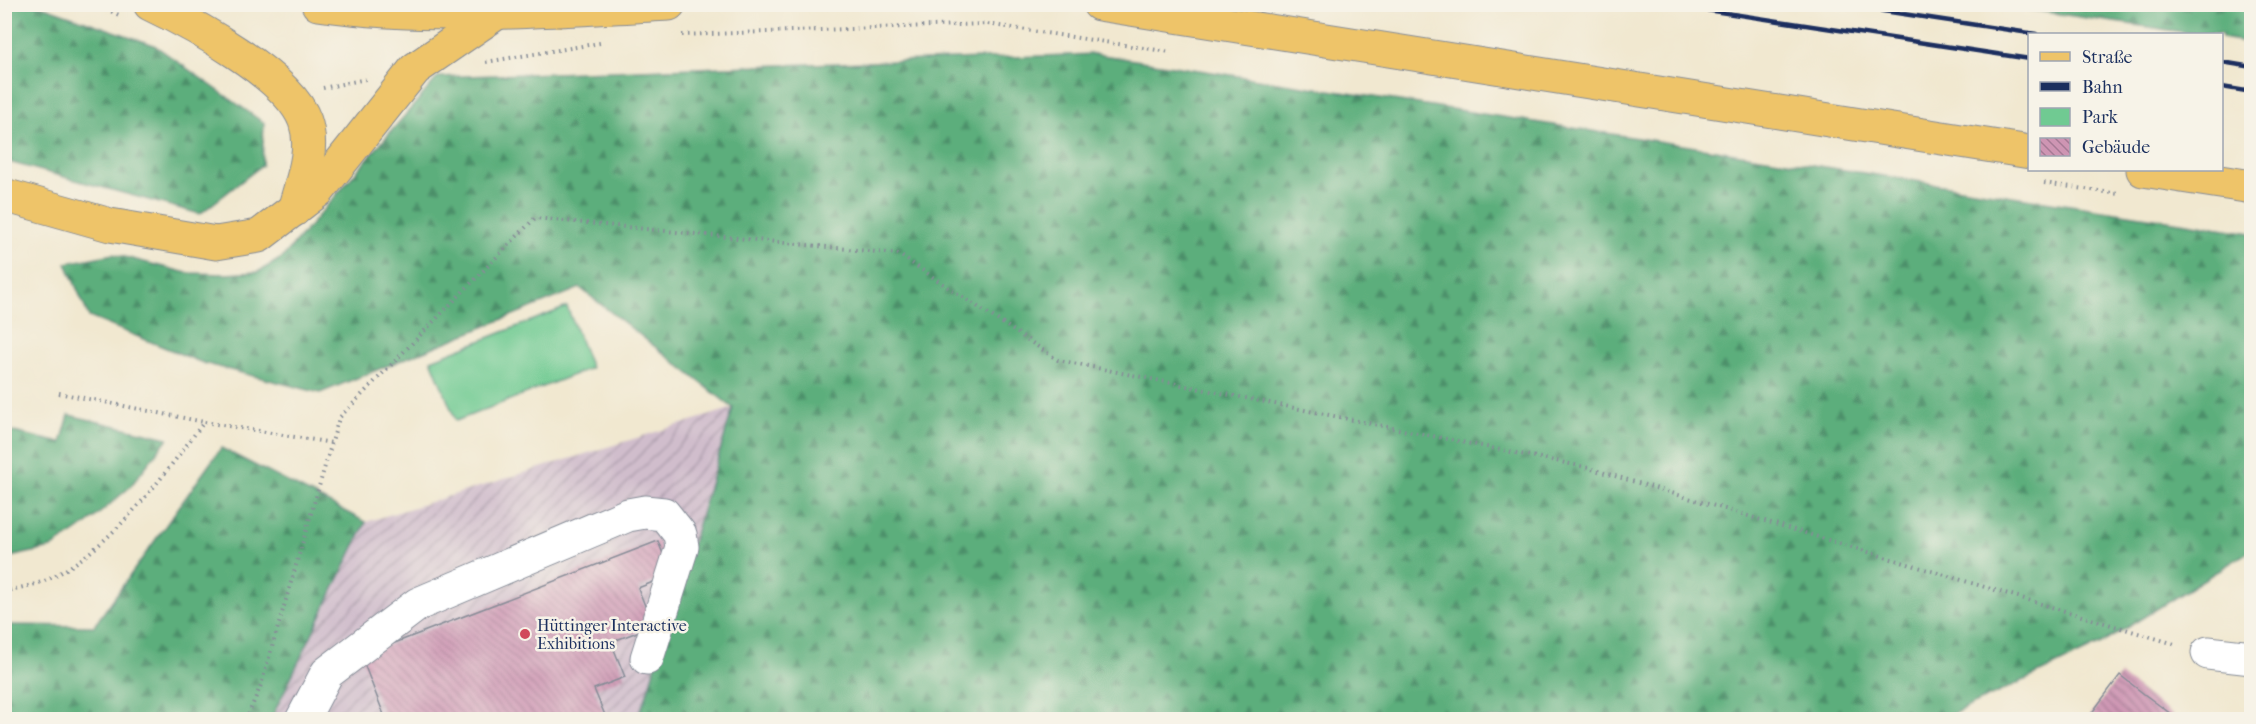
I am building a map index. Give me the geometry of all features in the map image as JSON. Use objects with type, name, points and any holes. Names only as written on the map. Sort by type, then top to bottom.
[{"type":"main road","points":[[318,4],[359,10],[498,12],[616,5],[670,20]]},
{"type":"main road","points":[[1099,4],[2028,166]]},
{"type":"main road","points":[[139,12],[233,50],[290,95],[305,121],[309,158],[294,210]]},
{"type":"main road","points":[[4,195],[110,225],[216,243],[259,236],[318,191],[415,69],[498,12]]},
{"type":"main road","points":[[2149,171],[2252,187]]},
{"type":"lane","points":[[302,720],[327,673],[418,604],[592,529],[628,515],[654,512],[664,514],[674,524],[680,534],[682,547],[647,658]]},
{"type":"lane","points":[[2208,653],[2252,658]]},
{"type":"path","points":[[95,4],[139,12]]},
{"type":"path","points":[[670,20],[987,24],[1176,52]]},
{"type":"path","points":[[480,63],[603,43]]},
{"type":"path","points":[[290,95],[415,69]]},
{"type":"path","points":[[2047,171],[2121,194]]},
{"type":"path","points":[[246,720],[261,685],[339,418],[535,218],[898,254],[1058,360],[1585,466],[2208,653]]},
{"type":"path","points":[[59,393],[204,422],[332,443]]},
{"type":"path","points":[[4,592],[52,578],[94,549],[164,475],[204,422]]},
{"type":"shaded area","points":[[733,408],[646,697],[637,719],[271,720],[366,522]]},
{"type":"green space","points":[[4,5],[39,5],[154,45],[264,123],[262,165],[200,214],[5,161]]},
{"type":"green space","points":[[1998,5],[2251,5],[2251,43],[2223,38],[2223,33],[2189,33]]},
{"type":"green space","points":[[1096,54],[2251,233],[2252,452],[2242,469],[2251,479],[2251,550],[2099,645],[1942,719],[637,719],[646,697],[733,408],[580,288],[320,393],[203,363],[89,317],[66,263],[113,254],[187,273],[258,272],[282,258],[438,77]]},
{"type":"green space","points":[[567,307],[591,368],[456,421],[431,360]]},
{"type":"green space","points":[[69,415],[168,438],[130,487],[87,524],[51,548],[5,558],[5,430],[61,443]]},
{"type":"green space","points":[[221,448],[366,522],[271,719],[5,719],[5,625],[94,626]]},
{"type":"building","name":"Hüttinger Interactive Exhibitions","points":[[658,541],[671,575],[638,588],[653,626],[611,642],[625,677],[594,689],[607,720],[386,720],[361,656]]},
{"type":"building","points":[[2120,675],[2179,720],[2098,720],[2091,714]]},
{"type":"railway","points":[[1667,4],[2028,59]]},
{"type":"railway","points":[[1837,4],[2029,33]]},
{"type":"railway","points":[[2223,62],[2252,67]]},
{"type":"railway","points":[[2223,87],[2252,92]]},
{"type":"place","name":"Hüttinger Interactive Exhibitions","points":[[525,634]]}]
